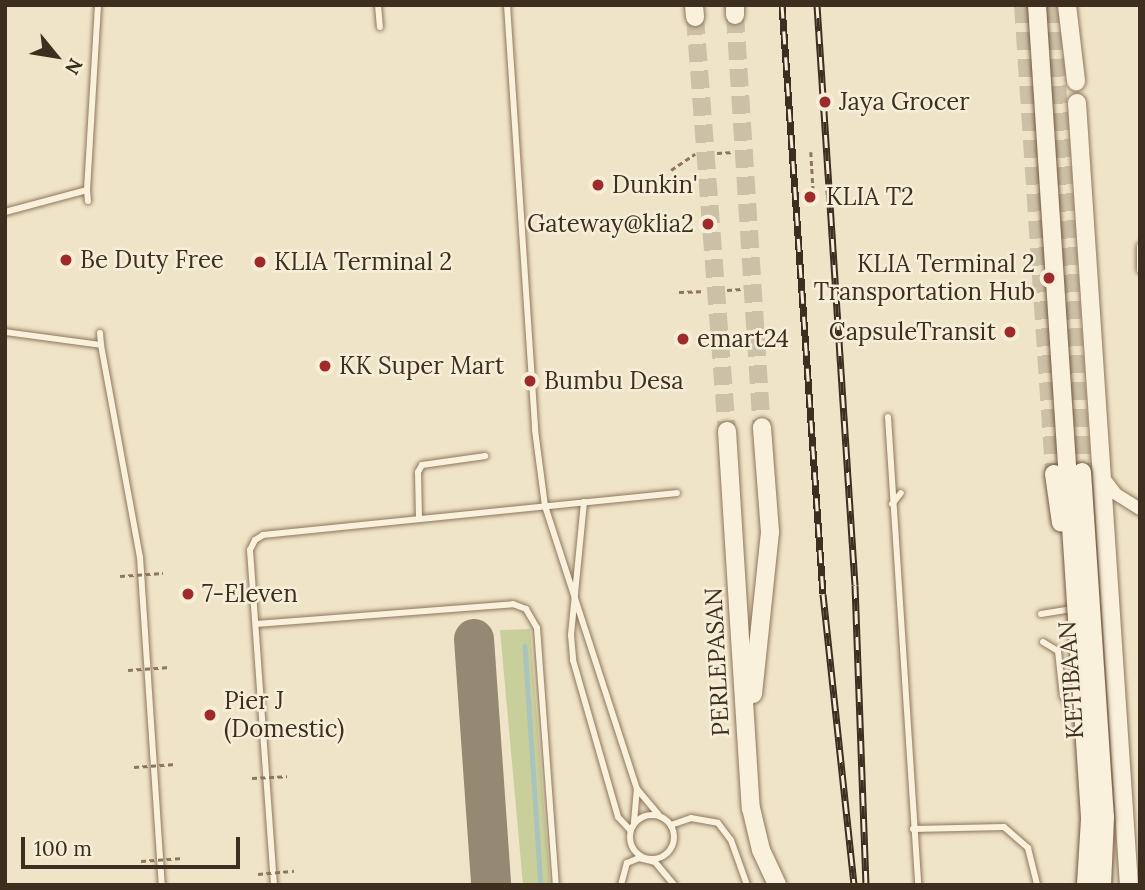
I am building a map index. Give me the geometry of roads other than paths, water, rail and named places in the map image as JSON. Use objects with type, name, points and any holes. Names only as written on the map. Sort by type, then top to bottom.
[{"type":"main road","points":[[1037,5],[1090,819],[1086,885]]},
{"type":"main road","points":[[1068,5],[1076,81]]},
{"type":"main road","points":[[1077,103],[1129,885]]},
{"type":"main road","points":[[747,760],[770,532],[762,427]]},
{"type":"main road","name":"PERLEPASAN","points":[[727,431],[747,760],[755,831],[777,885]]},
{"type":"main road","name":"KETIBAAN","points":[[1082,472],[1105,817],[1102,885]]},
{"type":"main road","points":[[1054,474],[1059,515],[1095,662]]},
{"type":"street","points":[[1102,475],[1116,494],[1140,509]]},
{"type":"lane","points":[[88,201],[98,5]]},
{"type":"lane","points":[[378,5],[380,27]]},
{"type":"lane","points":[[507,5],[535,430],[545,506],[637,789],[671,825],[674,839],[667,852],[626,863],[621,885]]},
{"type":"lane","points":[[5,212],[87,190]]},
{"type":"lane","points":[[1140,246],[1140,270]]},
{"type":"lane","points":[[5,332],[101,345]]},
{"type":"lane","points":[[100,333],[140,556],[163,885]]},
{"type":"lane","points":[[888,417],[918,885]]},
{"type":"lane","points":[[419,519],[418,472],[422,466],[485,456]]},
{"type":"lane","points":[[274,885],[250,550],[255,540],[263,535],[677,493]]},
{"type":"lane","points":[[892,504],[901,493]]},
{"type":"lane","points":[[584,502],[571,635],[579,690],[618,817],[632,827]]},
{"type":"lane","points":[[1041,614],[1080,605],[1104,570],[1107,553]]},
{"type":"lane","points":[[256,624],[513,604],[526,609],[537,628],[556,885]]},
{"type":"lane","points":[[1043,642],[1058,651],[1063,696],[1107,765],[1123,801]]},
{"type":"lane","points":[[637,789],[631,845],[674,885]]},
{"type":"lane","points":[[632,827],[645,815],[660,816]]},
{"type":"lane","points":[[671,825],[691,818],[718,823],[732,840],[747,885]]},
{"type":"lane","points":[[913,829],[1004,827],[1028,848],[1037,885]]},
{"type":"waterway","points":[[525,646],[541,885]]},
{"type":"tunnel","points":[[1023,5],[1054,474]]},
{"type":"tunnel","points":[[1052,5],[1082,472]]},
{"type":"tunnel","points":[[735,15],[762,427]]},
{"type":"tunnel","points":[[695,17],[727,431]]},
{"type":"railway","points":[[782,5],[823,594],[854,885]]},
{"type":"railway","points":[[817,5],[855,585],[866,885]]},
{"type":"place","name":"Jaya Grocer","points":[[825,102]]},
{"type":"place","name":"Dunkin'","points":[[598,185]]},
{"type":"place","name":"KLIA T2","points":[[810,197]]},
{"type":"place","name":"Gateway@klia2","points":[[708,224]]},
{"type":"place","name":"Be Duty Free","points":[[66,260]]},
{"type":"place","name":"KLIA Terminal 2","points":[[260,262]]},
{"type":"place","name":"KLIA Terminal 2 Transportation Hub","points":[[1049,278]]},
{"type":"place","name":"CapsuleTransit","points":[[1010,332]]},
{"type":"place","name":"emart24","points":[[683,339]]},
{"type":"place","name":"KK Super Mart","points":[[325,366]]},
{"type":"place","name":"Bumbu Desa","points":[[530,381]]},
{"type":"place","name":"7-Eleven","points":[[188,594]]},
{"type":"place","name":"Pier J (Domestic)","points":[[210,715]]}]
